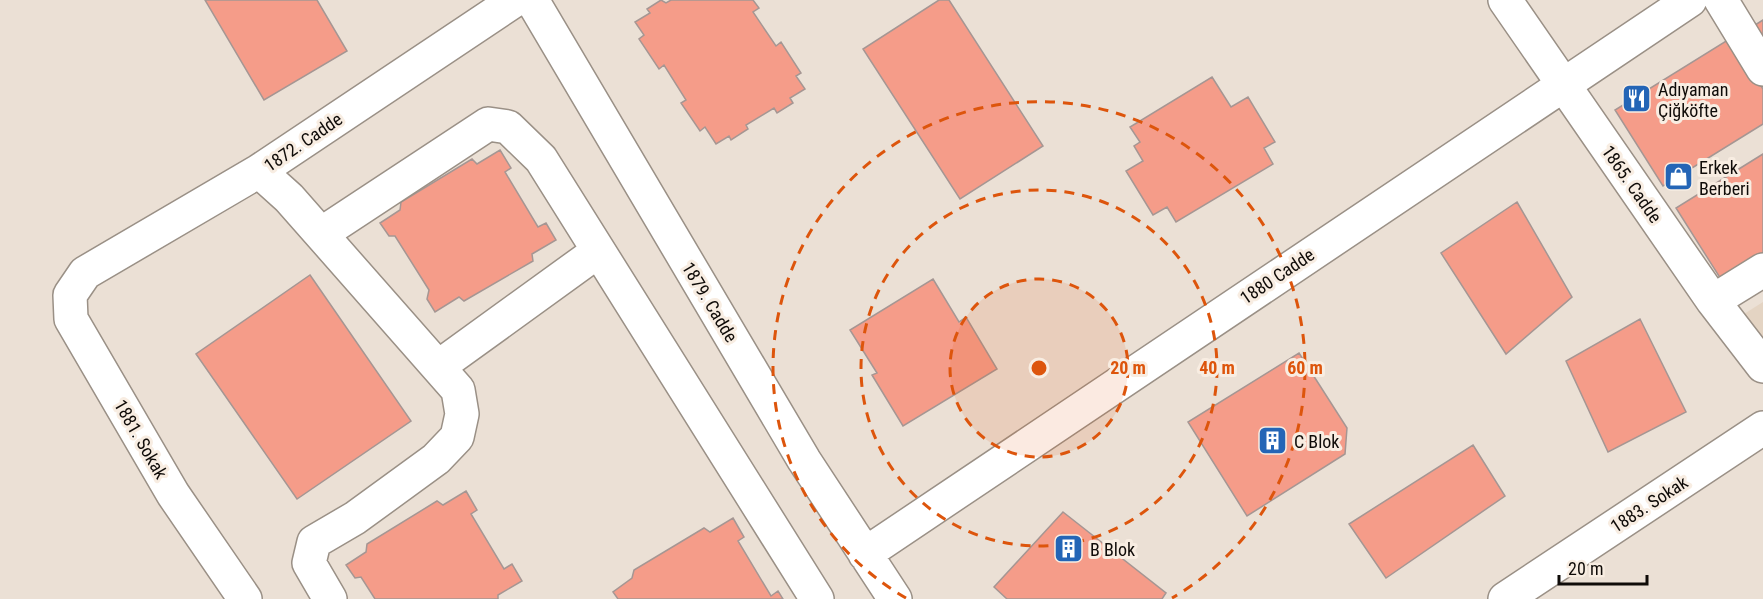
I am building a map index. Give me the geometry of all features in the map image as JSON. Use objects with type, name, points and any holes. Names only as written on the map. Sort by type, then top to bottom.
[{"type":"street","name":"1872. Cadde","points":[[85,273],[259,171],[514,0]]},
{"type":"street","name":"1879. Cadde","points":[[532,0],[804,460],[895,599]]},
{"type":"street","name":"1865. Cadde","points":[[1504,0],[1713,301],[1763,366]]},
{"type":"street","name":"1880 Cadde","points":[[865,554],[1689,0]]},
{"type":"street","points":[[1721,0],[1763,69]]},
{"type":"street","points":[[321,234],[488,124],[508,127],[541,159],[597,252],[817,599]]},
{"type":"street","points":[[259,171],[289,198],[458,390],[462,414],[457,438],[436,459],[355,518],[315,542],[309,563],[330,599]]},
{"type":"street","points":[[438,367],[597,252]]},
{"type":"street","points":[[1713,301],[1763,270]]},
{"type":"street","name":"1881. Sokak","points":[[85,273],[70,295],[71,319],[173,494],[245,599]]},
{"type":"street","name":"1883. Sokak","points":[[1505,599],[1763,428]]},
{"type":"shaded area","points":[[1763,302],[1763,344],[1744,314]]},
{"type":"building","points":[[205,0],[317,0],[347,51],[264,100]]},
{"type":"building","points":[[661,0],[666,3],[671,0],[753,0],[759,8],[753,12],[776,46],[781,42],[801,73],[796,76],[805,89],[790,98],[793,103],[777,113],[774,108],[746,125],[748,129],[731,140],[729,136],[716,144],[705,127],[700,131],[681,103],[686,100],[664,65],[659,69],[639,39],[644,35],[635,22],[650,13],[647,9]]},
{"type":"building","points":[[939,0],[949,0],[1043,146],[960,199],[863,49]]},
{"type":"building","points":[[1763,20],[1763,38],[1755,25]]},
{"type":"building","points":[[1731,38],[1763,89],[1763,124],[1663,186],[1615,110]]},
{"type":"building","points":[[1212,77],[1231,107],[1248,97],[1275,142],[1264,148],[1273,164],[1176,222],[1167,207],[1153,215],[1126,171],[1143,161],[1134,146],[1140,142],[1130,127]]},
{"type":"building","points":[[500,150],[511,168],[505,172],[538,227],[546,223],[556,240],[532,254],[533,261],[464,301],[459,297],[435,312],[427,299],[429,290],[395,236],[389,236],[380,223],[400,210],[401,202],[472,159],[477,164]]},
{"type":"building","points":[[1763,154],[1763,260],[1724,284],[1676,208]]},
{"type":"building","points":[[1517,202],[1572,297],[1506,354],[1441,253]]},
{"type":"building","points":[[310,275],[411,421],[297,499],[196,354]]},
{"type":"building","points":[[933,279],[959,322],[966,317],[997,369],[903,426],[872,375],[877,373],[850,330]]},
{"type":"building","points":[[1640,319],[1686,412],[1608,452],[1566,361]]},
{"type":"building","name":"C Blok","points":[[1299,353],[1347,428],[1345,454],[1247,516],[1188,422]]},
{"type":"building","points":[[1473,445],[1505,496],[1386,578],[1349,524]]},
{"type":"building","points":[[466,491],[477,510],[471,514],[504,569],[512,564],[522,581],[498,595],[498,599],[375,599],[361,577],[355,578],[346,565],[366,552],[367,544],[437,501],[443,505]]},
{"type":"building","name":"B Blok","points":[[1063,512],[1166,593],[1162,599],[1007,599],[994,587]]},
{"type":"building","points":[[733,518],[744,537],[738,541],[771,596],[778,591],[783,599],[618,599],[613,592],[632,578],[634,570],[704,528],[710,532]]},
{"type":"place","name":"Adıyaman Çiğköfte","points":[[1637,99]]},
{"type":"place","name":"Erkek Berberi","points":[[1678,177]]},
{"type":"place","name":"C Blok","points":[[1273,441]]},
{"type":"place","name":"B Blok","points":[[1069,549]]}]
